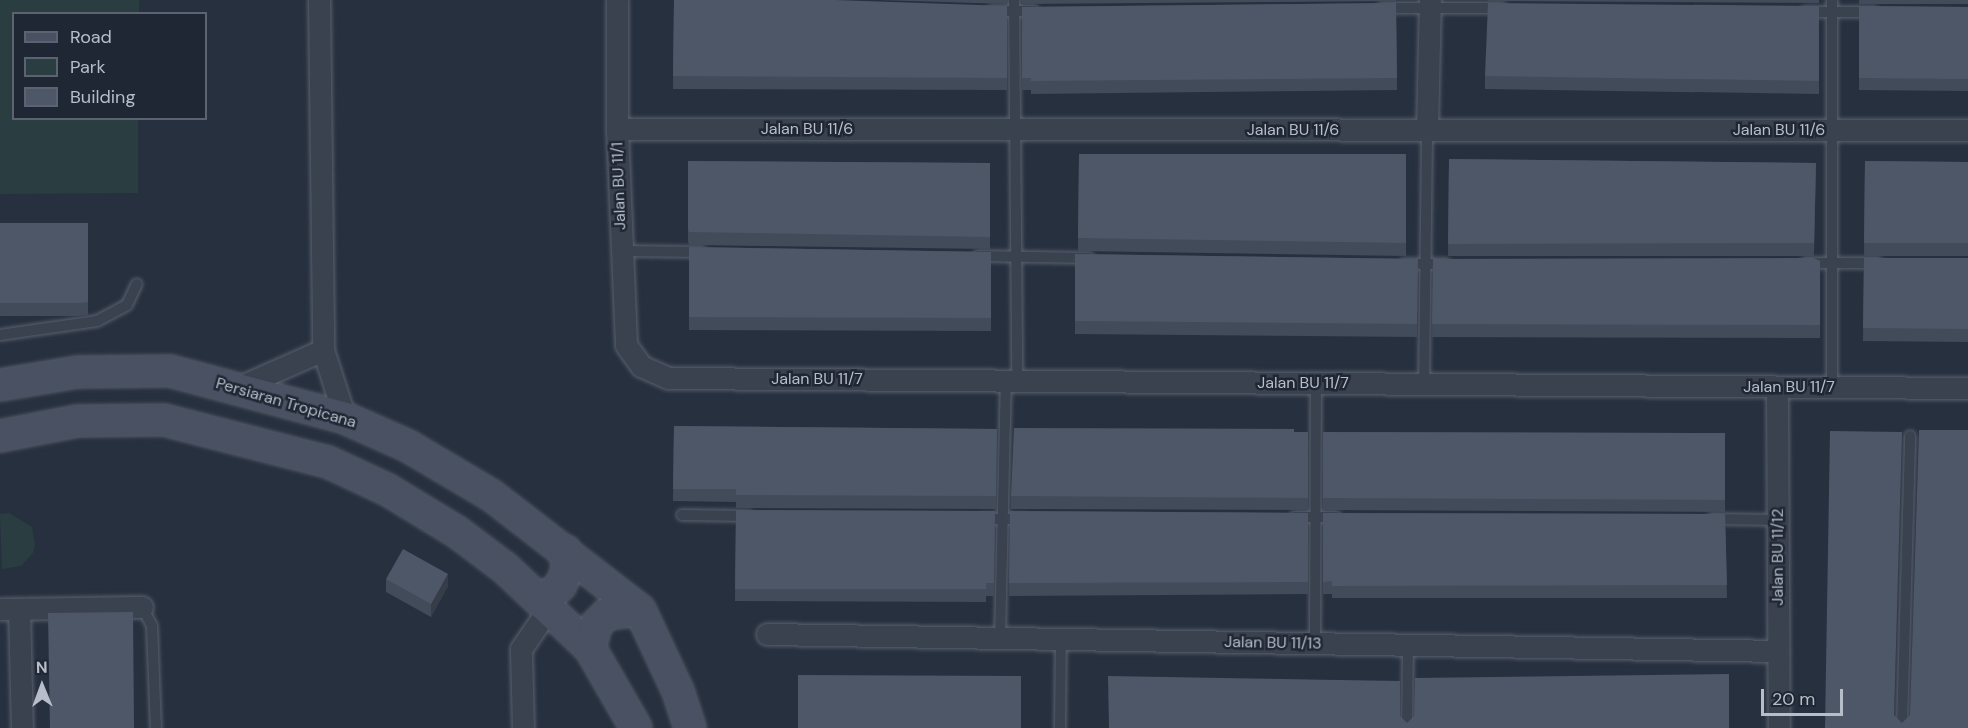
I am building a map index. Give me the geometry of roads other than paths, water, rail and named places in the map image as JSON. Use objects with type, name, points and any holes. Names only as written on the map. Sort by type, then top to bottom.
[{"type":"main road","name":"Persiaran Tropicana","points":[[0,385],[78,372],[170,371],[239,387],[345,418],[408,446],[491,495],[640,610],[678,691],[690,728]]},
{"type":"main road","points":[[0,436],[78,420],[164,420],[327,462],[388,490],[457,532],[543,603],[590,648],[636,728]]},
{"type":"main road","points":[[543,603],[561,585],[567,570],[566,551]]},
{"type":"main road","points":[[590,648],[596,625],[607,614],[640,610]]},
{"type":"street","points":[[319,0],[323,350],[345,418]]},
{"type":"street","name":"Jalan BU 11/1","points":[[617,0],[617,129],[626,345],[641,366]]},
{"type":"street","points":[[1427,130],[1430,4]]},
{"type":"street","name":"Jalan BU 11/6","points":[[617,129],[1968,130]]},
{"type":"street","points":[[239,387],[323,350]]},
{"type":"street","name":"Jalan BU 11/7","points":[[641,366],[668,378],[1968,388]]},
{"type":"street","name":"Jalan BU 11/12","points":[[1777,387],[1779,728]]},
{"type":"street","points":[[523,728],[521,649],[543,603]]},
{"type":"street","points":[[22,728],[9,609],[142,607]]},
{"type":"street","name":"Jalan BU 11/13","points":[[767,634],[1778,651]]},
{"type":"lane","points":[[1000,639],[1003,519],[1017,257],[1014,0]]},
{"type":"lane","points":[[1832,0],[1832,387]]},
{"type":"lane","points":[[1370,8],[1430,4],[1512,9]]},
{"type":"lane","points":[[980,10],[1050,11]]},
{"type":"lane","points":[[1796,12],[1886,12]]},
{"type":"lane","points":[[1424,384],[1427,130]]},
{"type":"lane","points":[[621,251],[717,253]]},
{"type":"lane","points":[[969,256],[1099,258]]},
{"type":"lane","points":[[1391,263],[1462,264]]},
{"type":"lane","points":[[1796,263],[1888,263]]},
{"type":"lane","points":[[0,335],[98,321],[127,305],[137,284]]},
{"type":"lane","points":[[1315,644],[1316,383]]},
{"type":"lane","points":[[1902,728],[1910,436]]},
{"type":"lane","points":[[682,515],[765,516]]},
{"type":"lane","points":[[1280,518],[1351,518]]},
{"type":"lane","points":[[967,519],[1037,519]]},
{"type":"lane","points":[[1695,519],[1778,520]]},
{"type":"lane","points":[[142,607],[153,626],[156,728]]},
{"type":"lane","points":[[1060,728],[1061,639]]},
{"type":"lane","points":[[1407,728],[1408,645]]}]
